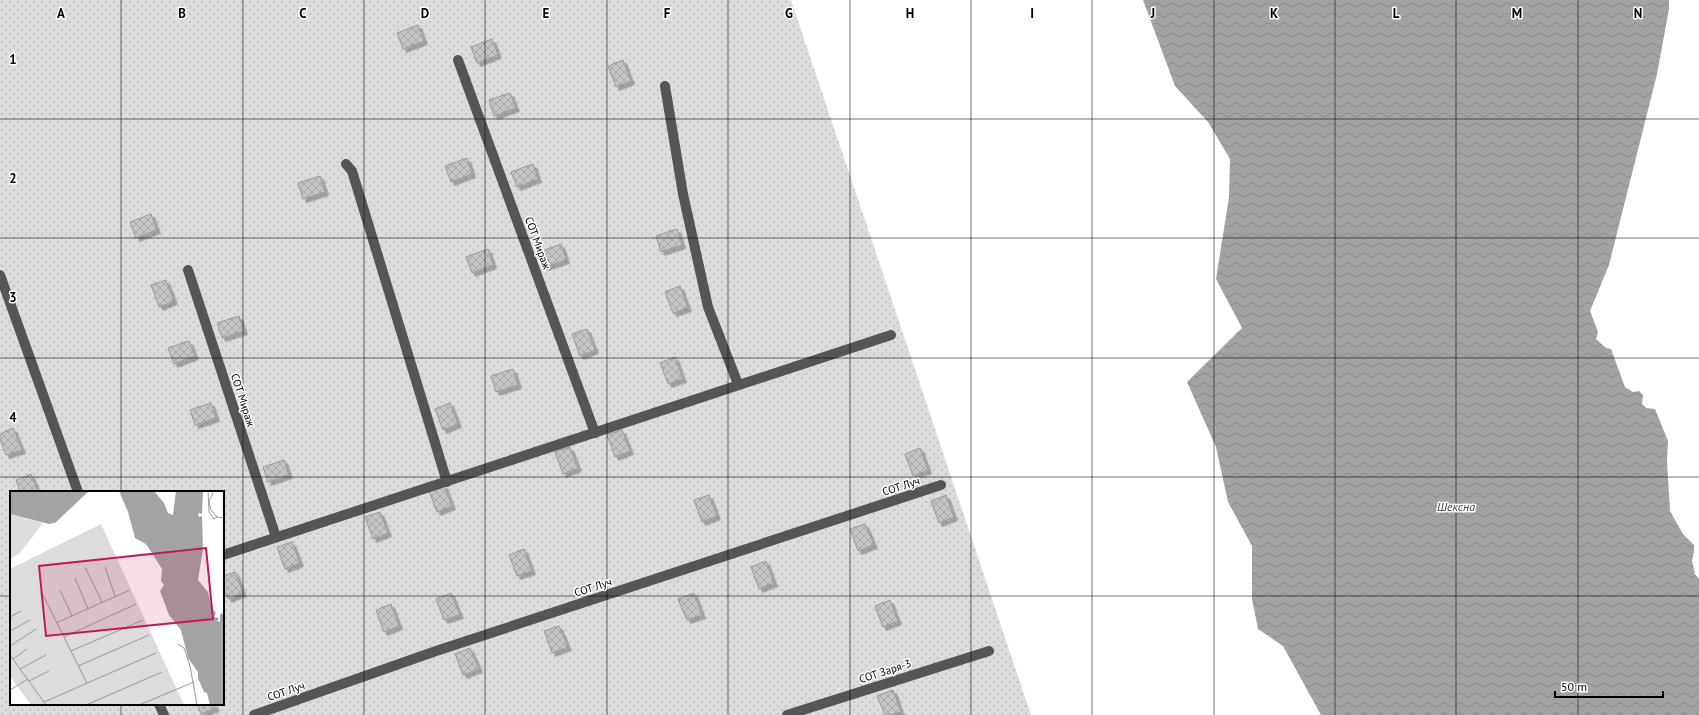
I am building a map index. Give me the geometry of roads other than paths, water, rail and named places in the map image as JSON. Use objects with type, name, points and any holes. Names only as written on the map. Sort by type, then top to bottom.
[{"type":"street","name":"СОТ Мираж","points":[[458,60],[595,433]]},
{"type":"street","points":[[665,86],[684,194],[708,307],[738,384]]},
{"type":"street","points":[[346,164],[352,171],[447,482]]},
{"type":"street","name":"СОТ Мираж","points":[[188,270],[276,537]]},
{"type":"street","points":[[0,275],[78,491]]},
{"type":"street","points":[[224,555],[595,433],[738,384],[891,335]]},
{"type":"street","name":"СОТ Луч","points":[[254,715],[436,652],[941,485]]},
{"type":"street","name":"СОТ Заря-3","points":[[787,715],[989,651]]},
{"type":"street","points":[[159,705],[164,715]]},
{"type":"water","name":"Шексна","points":[[1143,0],[1669,0],[1669,9],[1657,74],[1609,265],[1590,311],[1598,332],[1596,339],[1606,348],[1611,349],[1625,387],[1633,392],[1639,391],[1643,395],[1642,404],[1646,408],[1655,409],[1668,441],[1667,462],[1670,511],[1683,534],[1694,545],[1692,561],[1695,574],[1699,579],[1699,715],[1321,715],[1283,646],[1258,629],[1252,599],[1252,546],[1228,502],[1216,447],[1187,382],[1242,328],[1216,279],[1229,197],[1230,159],[1208,122],[1175,86]]}]
